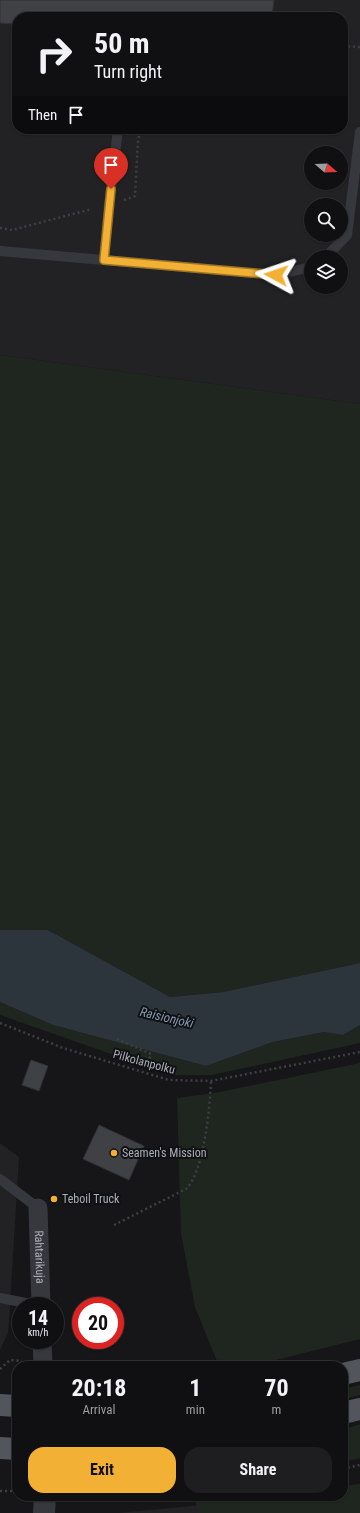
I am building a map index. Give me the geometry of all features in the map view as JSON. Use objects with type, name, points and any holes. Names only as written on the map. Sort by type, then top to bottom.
[{"type":"main road","points":[[348,1373],[360,1370]]},
{"type":"main road","points":[[0,1405],[12,1406]]},
{"type":"main road","points":[[348,1413],[360,1409]]},
{"type":"main road","points":[[0,1448],[12,1448]]},
{"type":"street","name":"Rahtarikuja","points":[[38,1208],[41,1297]]},
{"type":"street","points":[[42,1349],[43,1361]]},
{"type":"street","points":[[44,1513],[45,1501]]},
{"type":"lane","points":[[333,250],[347,235],[360,132]]},
{"type":"lane","points":[[104,260],[117,134]]},
{"type":"lane","points":[[0,250],[276,275],[304,269]]},
{"type":"lane","points":[[0,1179],[38,1208]]},
{"type":"lane","points":[[0,1298],[12,1300]]},
{"type":"path","points":[[348,46],[360,47]]},
{"type":"path","points":[[0,228],[12,230],[135,196],[140,134]]},
{"type":"path","name":"Pilkolanpolku","points":[[0,1023],[63,1048],[169,1080],[211,1081],[360,1052]]},
{"type":"path","points":[[117,1039],[151,1054],[146,1069]]},
{"type":"path","points":[[114,1225],[186,1189],[192,1184],[204,1146],[210,1105],[211,1081]]},
{"type":"path","points":[[0,1369],[10,1360]]},
{"type":"path","points":[[348,1468],[360,1465]]},
{"type":"path","points":[[0,1491],[12,1492]]},
{"type":"shaded area","points":[[0,0],[360,0],[360,404],[0,355]]},
{"type":"shaded area","points":[[0,355],[360,404],[360,963],[223,992],[170,997],[48,930],[0,930]]},
{"type":"shaded area","points":[[0,1002],[53,1025],[206,1066],[273,1042],[324,1032],[343,1035],[360,1025],[360,1043],[212,1075],[171,1075],[0,1015]]},
{"type":"shaded area","points":[[360,1063],[360,1339],[272,1361],[217,1361],[195,1307],[181,1233],[177,1098],[215,1093]]},
{"type":"shaded area","points":[[0,1143],[19,1157],[8,1333],[0,1350]]},
{"type":"shaded area","points":[[360,1385],[360,1395],[348,1398],[348,1388]]},
{"type":"shaded area","points":[[360,1424],[360,1458],[348,1461],[348,1428]]},
{"type":"shaded area","points":[[360,1484],[360,1513],[199,1513],[195,1501],[348,1501],[348,1485]]},
{"type":"shaded area","points":[[224,1503],[229,1513],[118,1513]]},
{"type":"water","name":"Raisionjoki","points":[[0,930],[48,930],[170,997],[223,992],[360,963],[360,1025],[343,1035],[324,1032],[273,1042],[206,1066],[53,1025],[0,1002]]},
{"type":"building","points":[[0,0],[274,0],[273,12],[12,12],[12,24],[0,23]]},
{"type":"building","points":[[31,1060],[48,1066],[39,1091],[22,1085]]},
{"type":"building","name":"Seamen's Mission","points":[[99,1125],[144,1146],[129,1180],[83,1159]]},
{"type":"place","name":"Seamen's Mission","points":[[114,1153]]},
{"type":"place","name":"Teboil Truck","points":[[54,1199]]},
{"type":"route","points":[[111,189],[104,260],[276,275]]}]
